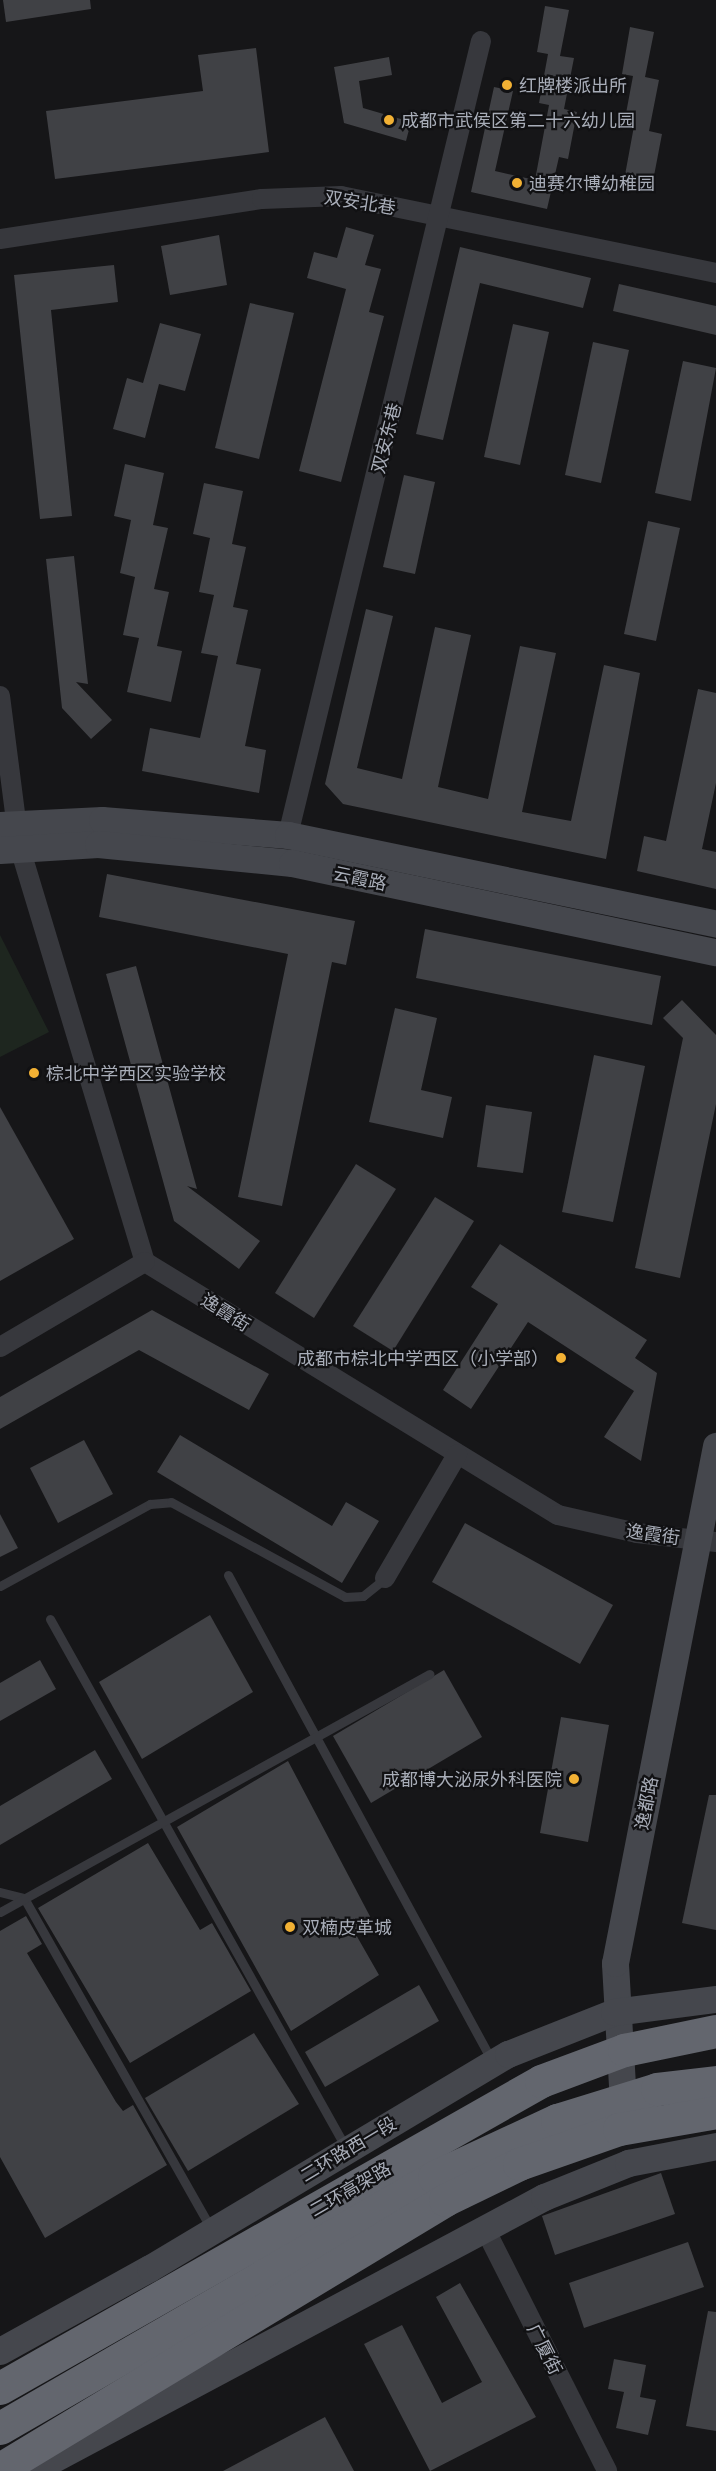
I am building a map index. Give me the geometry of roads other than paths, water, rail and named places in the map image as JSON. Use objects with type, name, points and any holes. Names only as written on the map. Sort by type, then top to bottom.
[{"type":"highway","name":"二环高架路","points":[[0,2388],[541,2081],[624,2050],[716,2031]]},
{"type":"highway","name":"二环高架路","points":[[0,2428],[434,2177],[557,2120],[657,2089],[716,2082]]},
{"type":"highway","points":[[0,2469],[445,2200],[519,2164],[619,2129],[716,2112]]},
{"type":"street","name":"双安东巷","points":[[288,835],[441,217],[481,41]]},
{"type":"street","name":"双安北巷","points":[[0,238],[308,195],[341,196],[716,273]]},
{"type":"street","points":[[0,696],[9,835],[145,1262],[0,1347]]},
{"type":"street","points":[[9,835],[102,820],[288,835],[716,924]]},
{"type":"street","name":"云霞路","points":[[9,835],[292,863],[716,952]]},
{"type":"street","name":"逸霞街","points":[[145,1262],[558,1515],[637,1533],[706,1541]]},
{"type":"street","name":"逸都路","points":[[628,2163],[614,2012],[615,1963],[706,1541],[716,1446]]},
{"type":"street","points":[[385,1578],[457,1455]]},
{"type":"street","name":"二环路西一段","points":[[0,2351],[213,2231],[493,2063],[614,2012],[716,1999]]},
{"type":"street","points":[[31,2471],[484,2228],[628,2163],[716,2146]]},
{"type":"street","name":"广厦街","points":[[484,2228],[607,2471]]},
{"type":"lane","points":[[0,1586],[150,1504],[171,1502],[345,1597],[363,1596],[385,1578]]},
{"type":"lane","points":[[228,1575],[493,2063]]},
{"type":"lane","points":[[50,1619],[347,2150]]},
{"type":"lane","points":[[0,1912],[165,1824],[429,1674]]},
{"type":"lane","points":[[0,1892],[24,1898],[213,2231]]},
{"type":"place","name":"红牌楼派出所","points":[[507,85]]},
{"type":"place","name":"成都市武侯区第二十六幼儿园","points":[[389,120]]},
{"type":"place","name":"迪赛尔博幼稚园","points":[[517,183]]},
{"type":"place","name":"棕北中学西区实验学校","points":[[34,1073]]},
{"type":"place","name":"成都市棕北中学西区（小学部）","points":[[561,1358]]},
{"type":"place","name":"成都博大泌尿外科医院","points":[[574,1779]]},
{"type":"place","name":"双楠皮革城","points":[[290,1927]]}]
